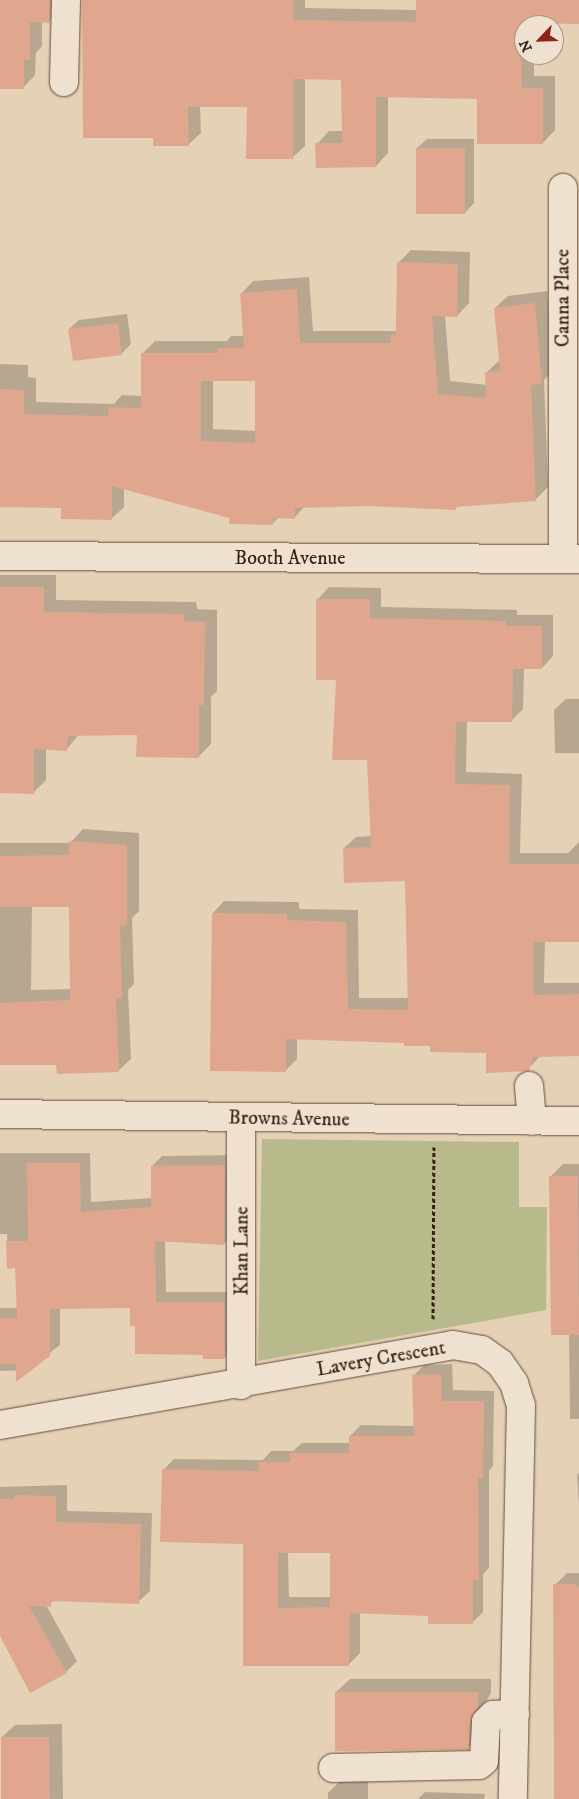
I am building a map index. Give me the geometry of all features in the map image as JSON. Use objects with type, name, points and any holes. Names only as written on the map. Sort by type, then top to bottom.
[{"type":"street","points":[[64,82],[66,0]]},
{"type":"street","name":"Canna Place","points":[[563,188],[571,559]]},
{"type":"street","name":"Booth Avenue","points":[[0,556],[571,559]]},
{"type":"street","points":[[529,1086],[532,1121]]},
{"type":"street","name":"Browns Avenue","points":[[0,1114],[579,1121]]},
{"type":"street","name":"Khan Lane","points":[[241,1118],[241,1384]]},
{"type":"street","name":"Lavery Crescent","points":[[0,1425],[241,1384],[453,1345],[482,1350],[500,1363],[514,1383],[521,1406],[513,1799]]},
{"type":"street","points":[[333,1768],[479,1764],[484,1761],[486,1722],[493,1715],[515,1714]]},
{"type":"path","points":[[431,1349],[435,1120]]},
{"type":"green space","points":[[262,1139],[519,1142],[519,1207],[547,1207],[546,1310],[258,1361]]},
{"type":"building","points":[[0,0],[50,0],[50,23],[30,22],[30,60],[24,60],[24,89],[0,89]]},
{"type":"building","points":[[82,0],[293,0],[293,20],[416,22],[416,0],[579,0],[579,24],[564,24],[564,15],[514,15],[514,65],[522,65],[522,88],[543,88],[543,144],[477,144],[477,99],[376,97],[376,167],[316,168],[315,143],[342,143],[341,80],[293,79],[293,159],[246,159],[247,107],[188,107],[189,146],[153,146],[153,138],[83,138]]},
{"type":"building","points":[[416,148],[465,148],[465,214],[416,214]]},
{"type":"building","points":[[397,262],[458,264],[457,317],[432,316],[438,394],[486,398],[485,372],[500,371],[494,308],[535,303],[542,384],[531,385],[536,501],[456,507],[456,510],[369,506],[295,508],[295,519],[273,518],[273,525],[229,524],[229,518],[112,486],[112,520],[61,519],[61,508],[0,507],[0,389],[24,390],[24,414],[108,416],[109,407],[141,408],[141,353],[218,353],[218,348],[244,348],[240,293],[297,289],[300,343],[391,343],[390,335],[396,335]],"holes":[[[201,381],[255,381],[255,443],[201,441]]]},
{"type":"building","points":[[118,323],[122,355],[73,361],[68,329]]},
{"type":"building","points":[[0,587],[44,587],[44,612],[184,614],[184,621],[205,622],[204,705],[199,705],[199,758],[136,757],[137,735],[68,736],[67,751],[34,749],[34,794],[0,793]]},
{"type":"building","points":[[316,599],[370,599],[370,618],[506,621],[506,626],[542,626],[542,669],[513,669],[512,722],[456,722],[455,784],[510,785],[509,864],[579,864],[579,942],[534,942],[533,995],[579,994],[579,1056],[533,1057],[529,1071],[486,1073],[486,1053],[430,1052],[430,1046],[404,1046],[404,1043],[286,1039],[286,1072],[210,1071],[212,913],[287,914],[287,920],[346,922],[348,1009],[408,1010],[405,881],[344,883],[343,848],[371,847],[367,760],[332,760],[336,680],[316,680]]},
{"type":"building","points":[[69,841],[127,845],[127,925],[120,926],[122,998],[116,999],[119,1072],[57,1074],[56,1065],[0,1065],[0,1003],[70,1000],[69,907],[0,907],[0,856],[69,855]]},
{"type":"building","points":[[27,1163],[80,1163],[81,1212],[151,1207],[151,1166],[225,1165],[224,1245],[155,1241],[156,1302],[224,1302],[225,1359],[203,1359],[203,1355],[135,1354],[135,1326],[130,1326],[130,1308],[50,1309],[50,1356],[16,1382],[16,1364],[0,1364],[0,1318],[17,1318],[15,1268],[7,1269],[6,1241],[28,1241]]},
{"type":"building","points":[[549,1176],[578,1176],[579,1335],[551,1335]]},
{"type":"building","points":[[441,1374],[442,1401],[484,1401],[483,1478],[478,1478],[479,1580],[473,1580],[473,1624],[428,1624],[428,1616],[350,1613],[349,1666],[243,1666],[243,1544],[160,1542],[162,1469],[259,1471],[259,1462],[290,1462],[290,1453],[349,1453],[349,1436],[414,1436],[412,1375]],"holes":[[[278,1553],[330,1553],[330,1607],[278,1608]]]},
{"type":"building","points":[[14,1495],[56,1496],[56,1522],[141,1524],[139,1604],[51,1601],[51,1607],[29,1606],[67,1673],[30,1693],[0,1636],[0,1499],[14,1499]]},
{"type":"building","points":[[553,1584],[575,1584],[579,1587],[579,1799],[554,1799]]},
{"type":"building","points":[[335,1692],[478,1692],[478,1708],[470,1721],[469,1750],[335,1751]]},
{"type":"building","points":[[1,1737],[49,1737],[50,1799],[1,1799]]}]
